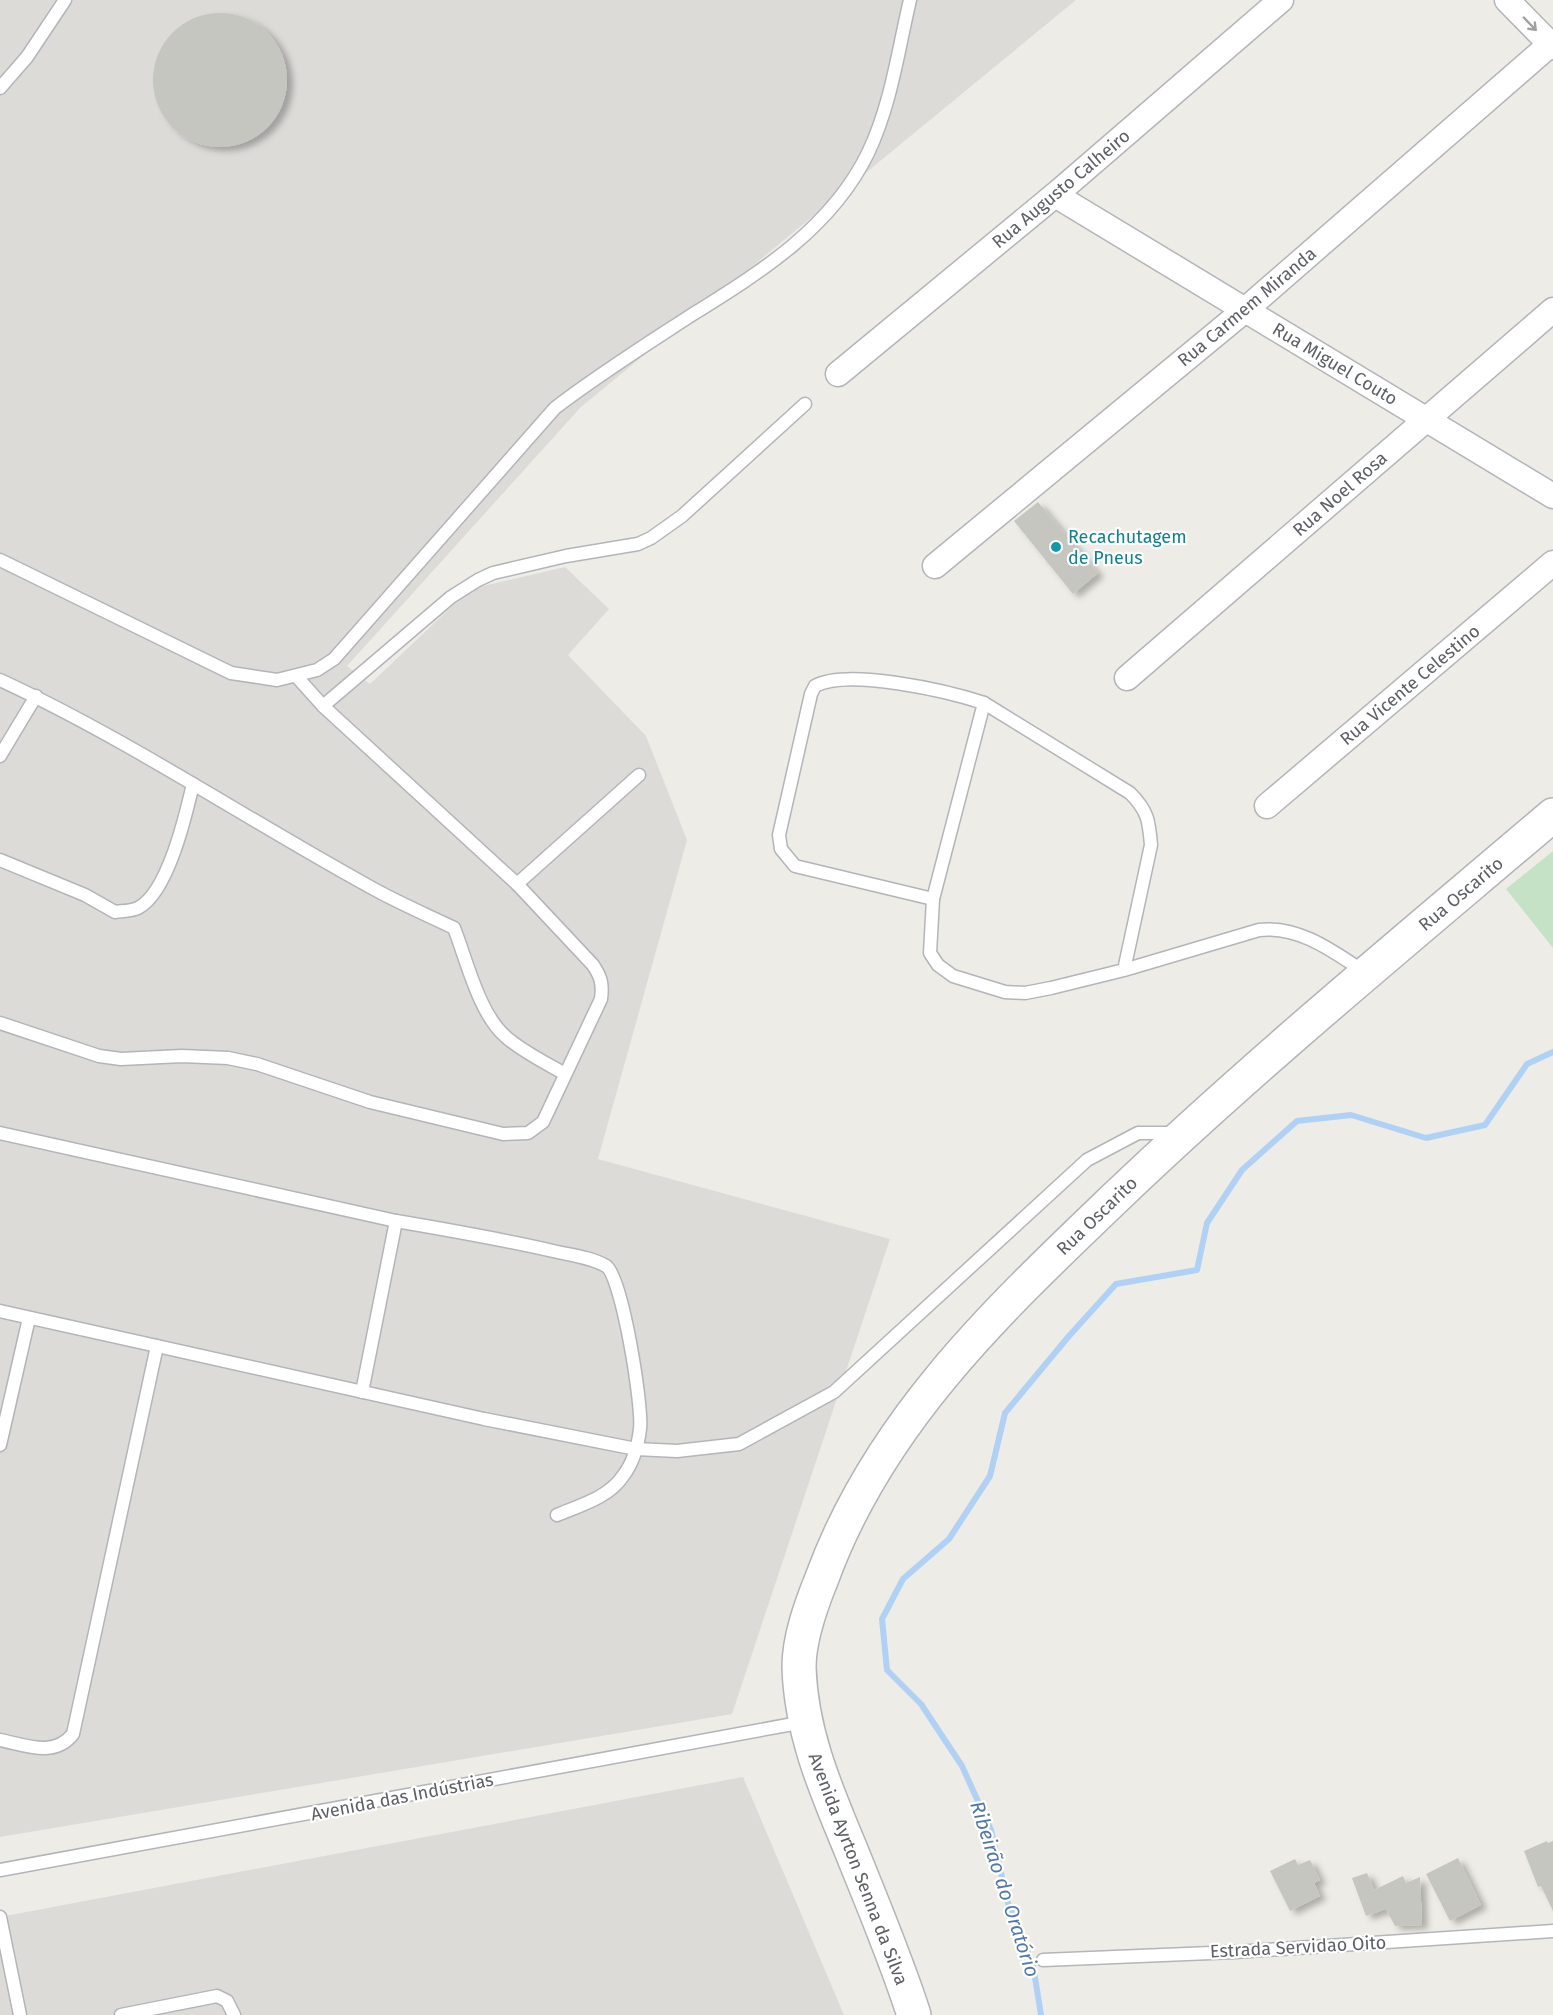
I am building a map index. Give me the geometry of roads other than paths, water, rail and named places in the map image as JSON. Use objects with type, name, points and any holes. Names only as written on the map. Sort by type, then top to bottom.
[{"type":"main road","name":"Rua Oscarito","points":[[804,1722],[799,1663],[810,1609],[844,1520],[879,1459],[937,1380],[1002,1310],[1182,1133],[1553,815]]},
{"type":"main road","name":"Avenida Ayrton Senna da Silva","points":[[804,1722],[816,1768],[892,1949],[914,2015]]},
{"type":"street","name":"Rua Augusto Calheiro","points":[[838,374],[1055,195],[1281,0]]},
{"type":"street","points":[[1507,0],[1552,44]]},
{"type":"street","name":"Rua Carmem Miranda","points":[[935,566],[1245,310],[1552,44]]},
{"type":"street","name":"Rua Miguel Couto","points":[[1055,195],[1553,496]]},
{"type":"street","name":"Rua Noel Rosa","points":[[1127,678],[1553,310]]},
{"type":"street","name":"Rua Vicente Celestino","points":[[1267,806],[1553,563]]},
{"type":"lane","points":[[0,88],[27,57],[65,0]]},
{"type":"lane","points":[[0,560],[231,674],[277,680],[297,677],[317,670],[334,659],[555,408],[596,376],[764,269],[817,224],[846,189],[867,154],[885,112],[910,0]]},
{"type":"lane","points":[[323,706],[451,597],[478,580],[493,573],[638,544],[651,538],[682,516],[806,404]]},
{"type":"lane","points":[[0,1023],[99,1056],[121,1059],[201,1056],[238,1060],[370,1102],[503,1134],[528,1133],[539,1127],[601,999],[602,981],[593,965],[517,884],[323,706],[297,677]]},
{"type":"lane","points":[[933,899],[795,866],[787,859],[779,835],[811,694],[815,686],[839,678],[879,681],[984,703],[1130,793],[1144,806],[1150,825],[1151,845],[1124,970]]},
{"type":"lane","points":[[0,680],[36,696],[194,784],[374,889],[454,928],[472,971],[481,1004],[505,1036],[566,1074]]},
{"type":"lane","points":[[0,756],[36,696]]},
{"type":"lane","points":[[984,703],[933,899],[930,952],[938,965],[953,976],[1005,992],[1025,993],[1124,970],[1259,930],[1275,928],[1291,931],[1332,950],[1367,973]]},
{"type":"lane","points":[[517,884],[639,775]]},
{"type":"lane","points":[[0,860],[85,895],[115,912],[139,908],[153,894],[176,851],[194,784]]},
{"type":"lane","points":[[0,1133],[396,1221],[515,1242],[593,1260],[608,1267],[615,1278],[622,1301],[641,1413],[636,1449],[630,1465],[613,1488],[592,1501],[557,1515]]},
{"type":"lane","points":[[0,1311],[363,1392],[636,1449],[677,1451],[739,1444],[834,1392],[1087,1160],[1138,1133],[1182,1133]]},
{"type":"lane","points":[[363,1392],[396,1221]]},
{"type":"lane","points":[[0,1445],[29,1318]]},
{"type":"lane","points":[[0,1740],[43,1749],[60,1746],[73,1734],[157,1346]]},
{"type":"lane","name":"Avenida das Indústrias","points":[[0,1870],[804,1722]]},
{"type":"lane","points":[[0,1917],[20,2015]]},
{"type":"lane","name":"Estrada Servidao Oito","points":[[1043,1960],[1235,1952],[1553,1931]]},
{"type":"lane","points":[[121,2015],[217,1996],[227,2001],[234,2015]]},
{"type":"waterway","name":"Ribeirão do Oratório","points":[[1041,2015],[1033,1965],[1008,1903],[991,1830],[962,1766],[921,1704],[887,1670],[882,1619],[903,1579],[949,1539],[990,1476],[1005,1413],[1069,1336],[1116,1284],[1197,1270],[1207,1223],[1242,1170],[1297,1121],[1351,1115],[1426,1138],[1485,1125],[1527,1064],[1553,1052]]},
{"type":"place","name":"Recachutagem de Pneus","points":[[1056,547]]}]
